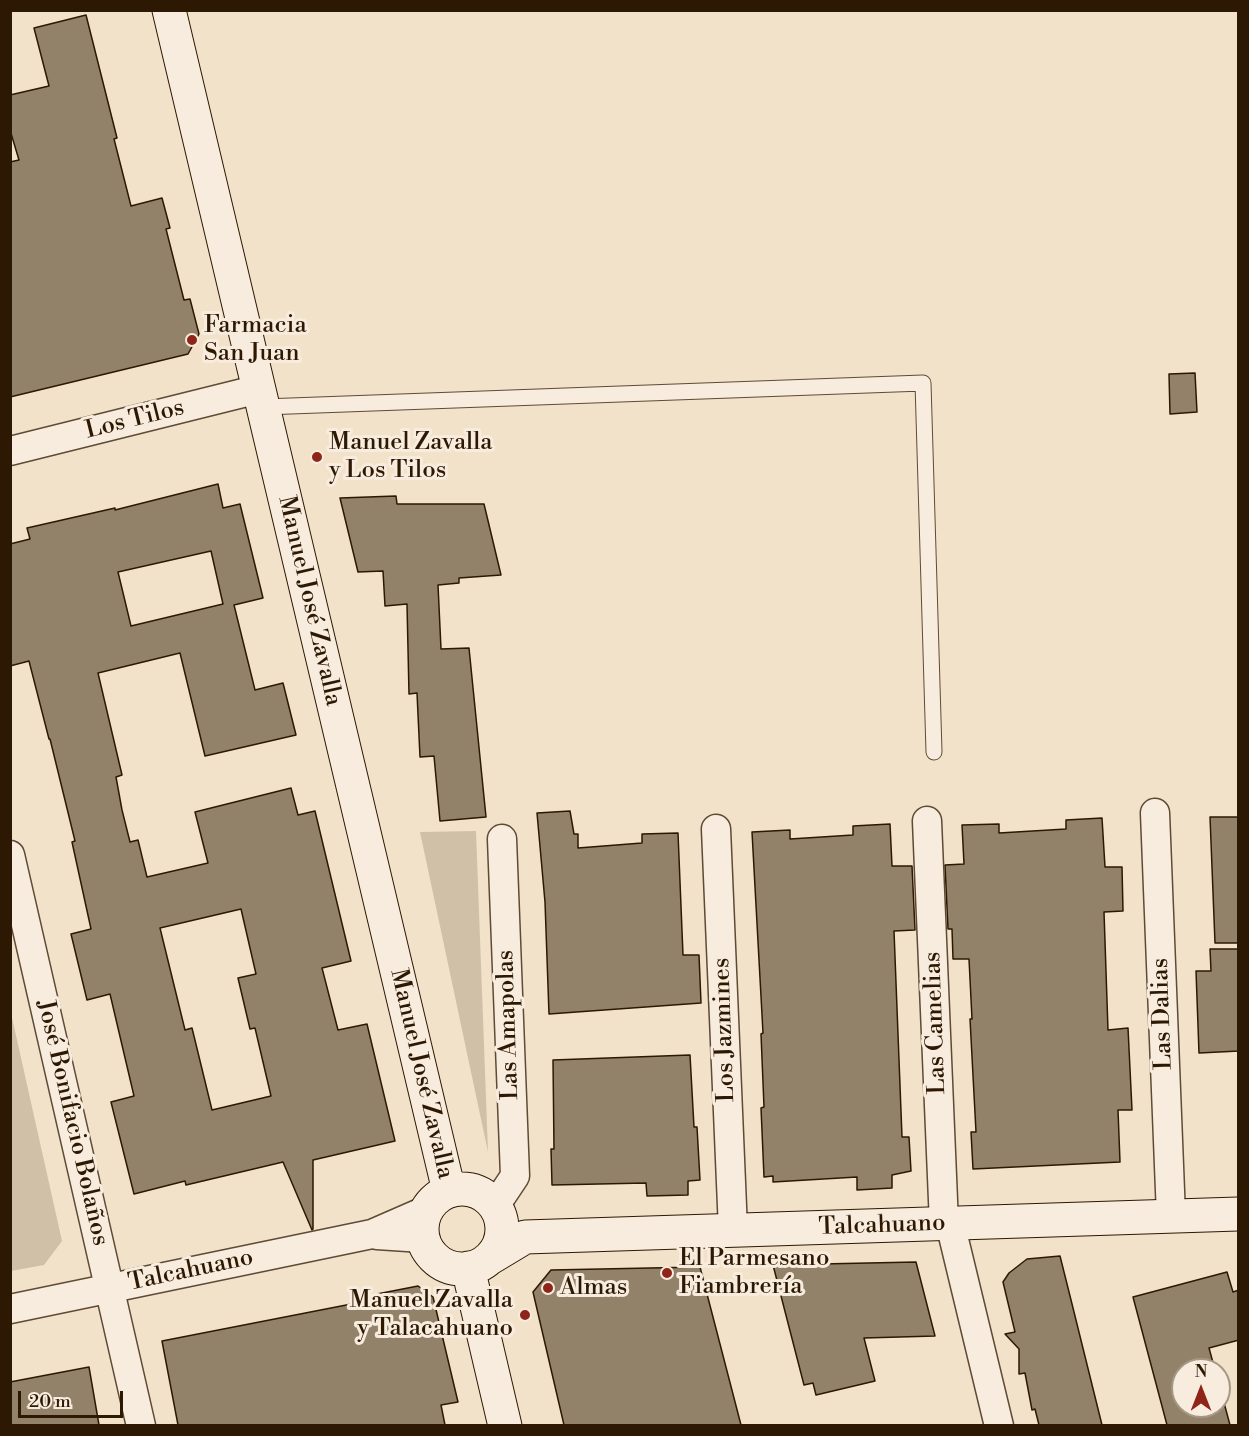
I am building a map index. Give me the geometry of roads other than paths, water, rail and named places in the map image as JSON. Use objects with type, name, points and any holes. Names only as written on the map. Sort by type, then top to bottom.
[{"type":"street","name":"Manuel José Zavalla","points":[[169,10],[261,398],[433,1213]]},
{"type":"street","name":"Los Tilos","points":[[10,451],[261,398]]},
{"type":"street","name":"Las Dalias","points":[[1155,813],[1171,1216]]},
{"type":"street","name":"Las Camelias","points":[[927,821],[947,1224],[999,1425]]},
{"type":"street","name":"Los Jazmines","points":[[716,830],[733,1230]]},
{"type":"street","name":"Las Amapolas","points":[[502,839],[515,1176],[507,1221]]},
{"type":"street","name":"José Bonifacio Bolaños","points":[[10,855],[141,1425]]},
{"type":"street","points":[[505,1425],[479,1263],[453,1268],[440,1262],[429,1252],[433,1213],[462,1189],[475,1191],[486,1197],[507,1221]]},
{"type":"street","name":"Talcahuano","points":[[10,1309],[372,1234],[433,1213]]},
{"type":"street","name":"Talcahuano","points":[[479,1263],[507,1221],[733,1230],[1239,1214]]},
{"type":"lane","points":[[261,398],[923,383],[934,752]]},
{"type":"place","name":"Farmacia San Juan","points":[[192,340]]},
{"type":"place","name":"Manuel Zavalla y Los Tilos","points":[[317,457]]},
{"type":"place","name":"El Parmesano Fiambrería","points":[[667,1273]]},
{"type":"place","name":"Almas","points":[[548,1288]]},
{"type":"place","name":"Manuel Zavalla y Talacahuano","points":[[525,1315]]}]
